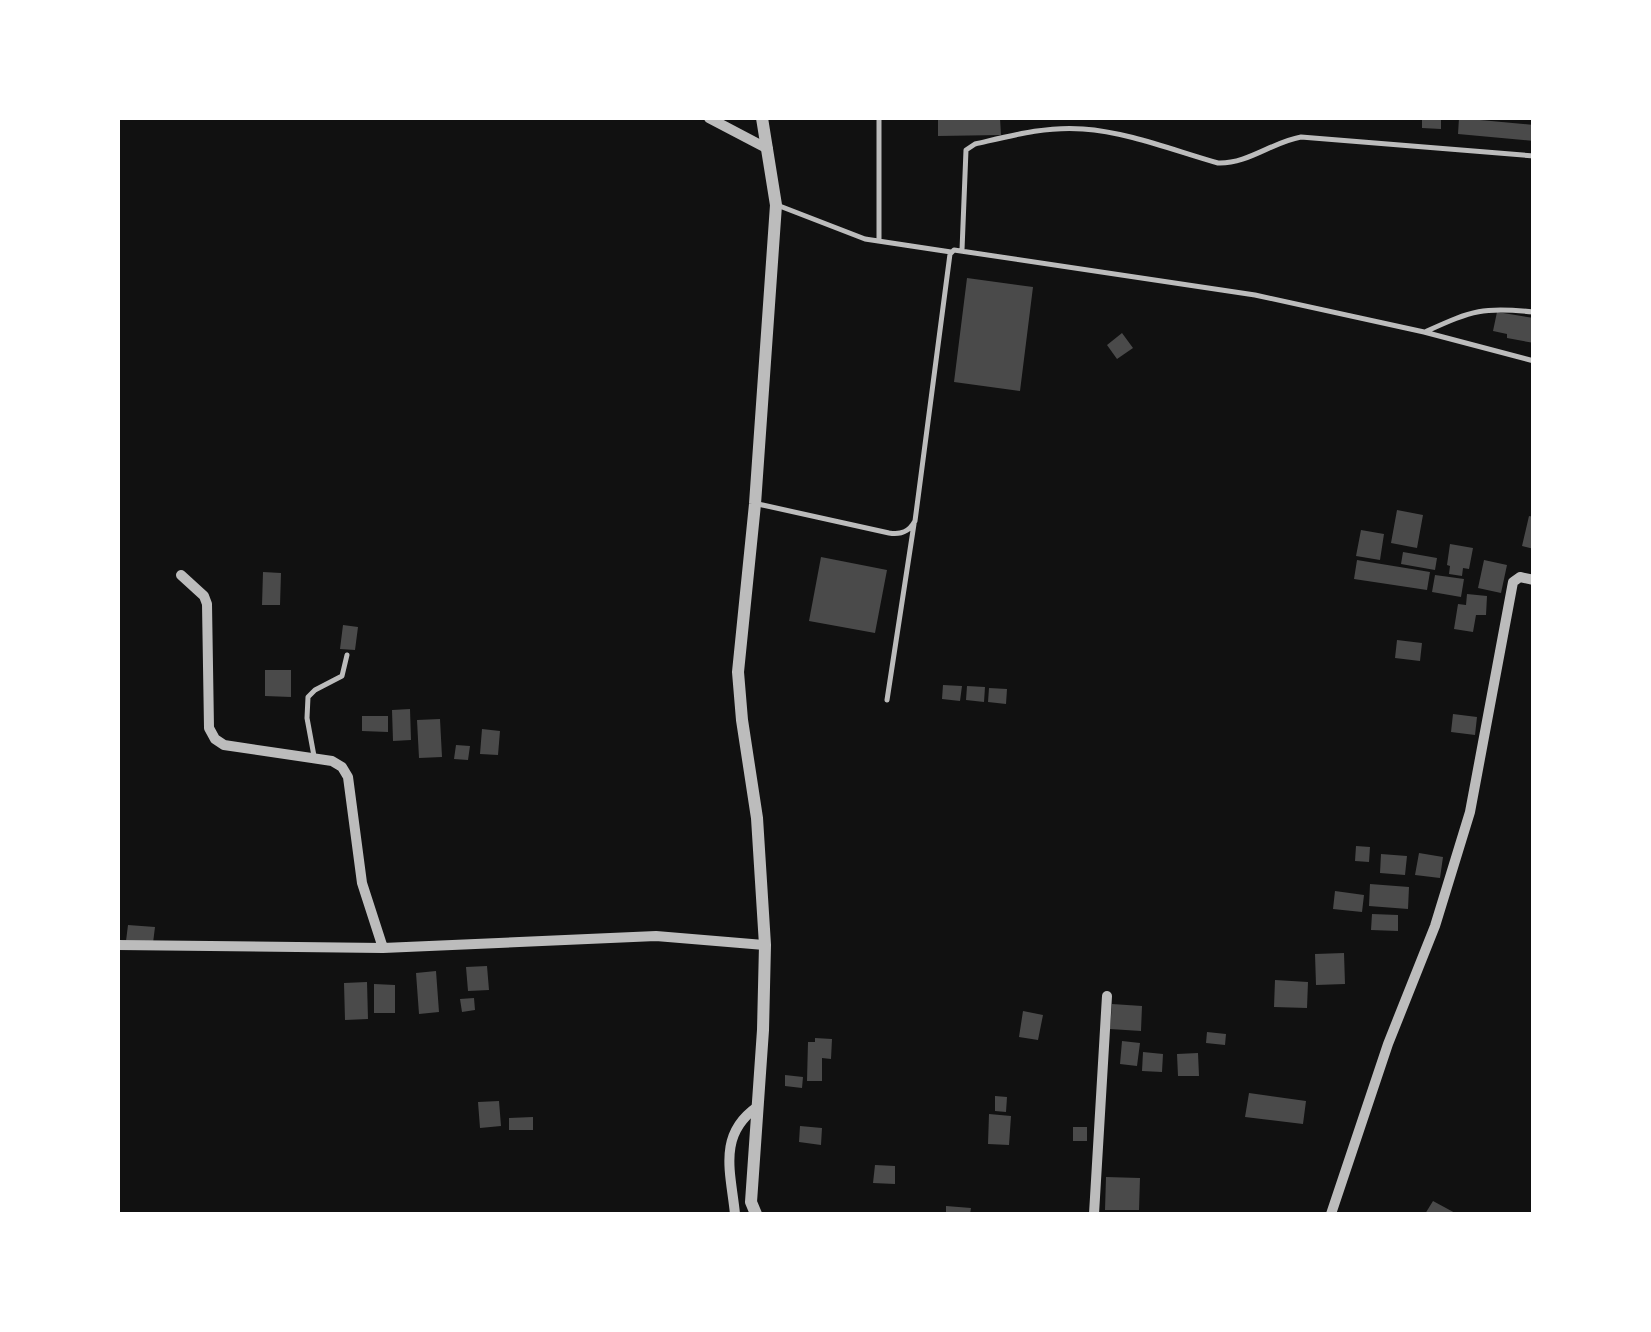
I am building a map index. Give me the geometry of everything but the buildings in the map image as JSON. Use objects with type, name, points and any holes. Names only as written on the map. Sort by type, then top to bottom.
[{"type":"street","points":[[709,118],[769,150]]},
{"type":"street","points":[[756,1214],[751,1202],[763,1030],[764,946],[758,818],[738,672],[755,504],[776,205],[762,118]]},
{"type":"street","points":[[181,575],[204,596],[207,604],[209,728],[215,739],[224,745],[332,761],[348,777],[362,883],[382,948]]},
{"type":"street","points":[[1331,1214],[1388,1044],[1434,926],[1470,812],[1513,582],[1520,577],[1534,580]]},
{"type":"street","points":[[118,944],[382,948],[656,936],[764,946]]},
{"type":"street","points":[[1094,1214],[1107,996]]},
{"type":"street","points":[[736,1214],[730,1145],[734,1129],[757,1107]]},
{"type":"lane","points":[[879,118],[879,242]]},
{"type":"lane","points":[[962,250],[966,150],[975,144],[1042,130],[1082,128],[1108,132],[1233,164],[1282,140],[1301,137],[1534,156]]},
{"type":"lane","points":[[776,205],[820,224],[879,242],[951,252],[962,250],[1255,295],[1534,361]]},
{"type":"lane","points":[[888,700],[951,252]]},
{"type":"lane","points":[[1424,332],[1472,310],[1534,312]]},
{"type":"lane","points":[[755,504],[889,534],[906,532],[915,521]]},
{"type":"lane","points":[[314,758],[307,718],[308,697],[342,676],[346,655]]}]
